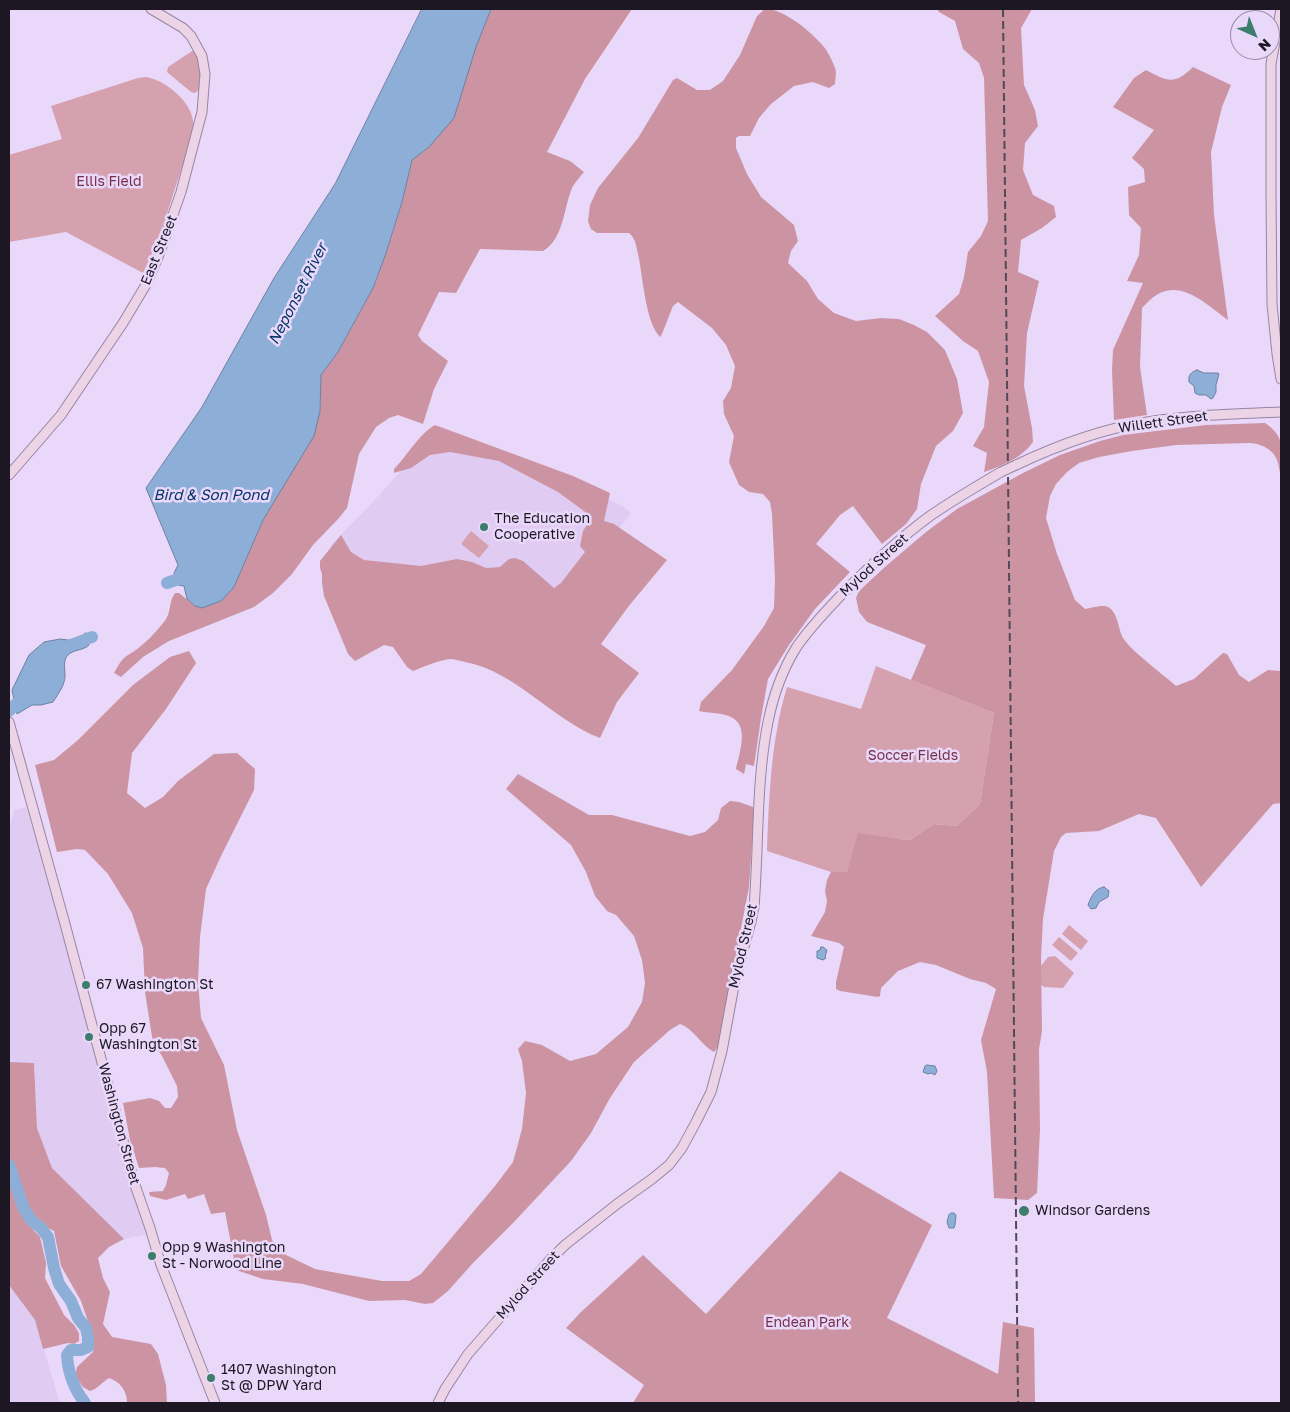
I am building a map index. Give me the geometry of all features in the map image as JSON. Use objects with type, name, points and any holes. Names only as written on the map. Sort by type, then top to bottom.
[{"type":"street","name":"East Street","points":[[9,475],[61,415],[123,323],[147,283],[181,192],[202,112],[205,74],[202,56],[191,36],[183,28],[151,9]]},
{"type":"street","points":[[1281,9],[1271,64],[1272,313],[1281,379]]},
{"type":"street","name":"Willett Street","points":[[1048,450],[1109,430],[1147,422],[1281,412]]},
{"type":"street","name":"Mylod Street","points":[[438,1403],[468,1354],[554,1256],[565,1245],[669,1164],[686,1139],[711,1092],[722,1051],[736,975],[754,906],[760,784],[768,722],[780,684],[795,650],[807,632],[856,580],[929,517],[1001,472],[1048,450]]},
{"type":"street","name":"Washington Street","points":[[9,722],[134,1182],[161,1265],[215,1403]]},
{"type":"shaded area","name":"The Education Cooperative","points":[[437,431],[608,499],[631,513],[547,623],[351,566],[331,545]]},
{"type":"shaded area","points":[[26,807],[148,1234],[124,1239],[52,1168],[37,1128],[34,1063],[9,1062],[9,831],[14,810]]},
{"type":"shaded area","points":[[9,1285],[35,1320],[60,1403],[9,1403]]},
{"type":"green space","points":[[491,9],[632,9],[585,79],[547,152],[570,161],[584,172],[572,188],[562,223],[555,239],[543,251],[480,249],[456,293],[439,292],[418,335],[422,341],[448,361],[434,389],[423,424],[398,415],[389,418],[376,427],[359,454],[347,508],[313,545],[292,574],[273,593],[254,607],[169,641],[143,657],[121,677],[114,673],[119,664],[125,657],[148,640],[164,622],[175,593],[179,593],[195,606],[202,608],[234,587],[263,520],[286,481],[320,411],[321,375],[338,352],[373,288],[402,202],[412,160],[429,147],[476,47]]},
{"type":"green space","points":[[765,9],[789,17],[813,35],[827,52],[836,72],[835,84],[829,88],[813,82],[794,86],[771,104],[759,118],[750,136],[739,136],[736,138],[736,148],[747,174],[761,197],[794,225],[798,241],[791,251],[788,263],[807,281],[818,299],[834,313],[856,321],[881,318],[899,319],[927,332],[945,350],[957,379],[963,413],[953,431],[936,446],[921,484],[917,509],[906,524],[882,544],[853,506],[840,515],[816,544],[850,572],[815,609],[789,645],[768,679],[754,766],[746,764],[744,774],[736,769],[742,741],[742,733],[737,721],[724,715],[699,711],[701,702],[732,670],[764,626],[774,608],[775,578],[770,502],[763,494],[749,492],[739,485],[729,462],[734,436],[724,414],[723,401],[731,388],[735,366],[726,345],[712,328],[678,302],[673,306],[660,337],[651,321],[648,310],[638,254],[633,238],[629,233],[597,233],[591,229],[588,221],[590,205],[598,188],[638,138],[673,80],[677,78],[697,90],[710,90],[723,81],[740,55],[757,16]]},
{"type":"green space","points":[[937,9],[1032,9],[1021,28],[1024,85],[1035,110],[1038,126],[1025,143],[1023,170],[1033,195],[1054,206],[1056,217],[1042,228],[1021,240],[1018,272],[1039,281],[1027,333],[1024,386],[1033,442],[1017,457],[984,472],[987,453],[973,446],[984,427],[989,382],[978,351],[963,341],[935,316],[959,294],[968,252],[981,236],[988,221],[984,78],[979,63],[963,49],[955,21]]},
{"type":"green space","points":[[194,50],[199,59],[201,74],[200,89],[195,93],[191,92],[167,72],[168,67]]},
{"type":"green space","points":[[1193,67],[1231,85],[1222,107],[1211,152],[1214,215],[1228,320],[1196,297],[1178,290],[1160,293],[1150,300],[1142,308],[1140,367],[1147,415],[1114,420],[1113,350],[1143,283],[1127,281],[1139,255],[1141,228],[1129,215],[1128,187],[1145,182],[1144,169],[1132,158],[1154,130],[1113,107],[1134,78],[1146,70],[1170,80],[1181,77]]},
{"type":"green space","name":"Ellis Field","points":[[146,77],[161,82],[182,99],[191,113],[193,127],[189,147],[163,224],[143,273],[66,232],[9,242],[9,155],[62,139],[51,106]]},
{"type":"green space","points":[[1265,423],[1280,439],[1282,452],[1281,475],[1274,455],[1267,448],[1259,445],[1250,443],[1176,445],[1099,457],[1079,463],[1056,484],[1050,496],[1046,518],[1057,554],[1075,600],[1085,609],[1103,606],[1111,609],[1116,617],[1121,634],[1128,644],[1176,686],[1194,679],[1223,653],[1227,654],[1239,675],[1249,682],[1268,670],[1281,671],[1281,803],[1273,804],[1201,887],[1156,818],[1139,814],[1099,831],[1066,833],[1061,837],[1054,851],[1043,919],[1041,957],[1042,1031],[1039,1049],[1040,1129],[1037,1193],[1028,1200],[994,1198],[987,1072],[981,1040],[996,989],[986,983],[970,979],[936,965],[920,962],[898,971],[881,988],[880,996],[878,997],[840,991],[836,989],[836,982],[844,947],[839,943],[811,936],[825,912],[827,880],[831,872],[847,872],[858,833],[910,840],[934,824],[957,826],[980,804],[994,713],[911,680],[926,645],[867,622],[859,612],[856,598],[859,591],[886,566],[957,509],[1060,455],[1123,435],[1206,425]]},
{"type":"green space","points":[[435,425],[573,476],[610,493],[604,521],[614,524],[667,560],[628,607],[601,644],[639,673],[617,702],[600,738],[582,730],[518,685],[484,667],[450,659],[413,671],[407,667],[393,647],[384,645],[355,661],[348,654],[324,596],[320,568],[320,561],[341,535],[351,552],[364,560],[421,566],[457,559],[472,562],[486,568],[500,567],[509,559],[515,558],[523,561],[554,588],[561,583],[585,552],[580,546],[583,531],[592,517],[558,492],[499,461],[450,452],[430,455],[411,468],[394,473],[394,469],[418,439]]},
{"type":"green space","points":[[471,531],[489,546],[479,558],[461,544]]},
{"type":"green space","points":[[189,651],[196,663],[166,709],[132,753],[127,793],[145,808],[163,797],[178,781],[214,754],[237,753],[255,769],[254,790],[206,889],[200,937],[198,981],[201,1018],[224,1065],[237,1130],[266,1215],[272,1240],[286,1255],[315,1269],[382,1281],[409,1281],[421,1274],[513,1162],[522,1129],[526,1093],[522,1061],[518,1049],[525,1041],[542,1045],[570,1061],[596,1054],[628,1027],[642,1002],[645,983],[642,960],[634,936],[616,915],[607,911],[595,896],[586,872],[571,845],[506,789],[518,774],[589,815],[612,815],[690,836],[705,832],[718,820],[721,808],[730,801],[753,807],[749,887],[718,1047],[714,1052],[685,1026],[680,1024],[670,1030],[634,1062],[610,1098],[591,1133],[571,1161],[448,1291],[433,1303],[425,1304],[405,1300],[369,1301],[303,1284],[263,1279],[236,1270],[225,1212],[211,1214],[204,1194],[188,1199],[185,1194],[166,1200],[150,1196],[149,1192],[163,1191],[169,1173],[165,1168],[139,1168],[130,1140],[123,1103],[150,1098],[159,1101],[165,1108],[171,1108],[178,1097],[177,1086],[162,1056],[153,1043],[145,992],[143,948],[132,913],[108,874],[85,850],[77,849],[57,852],[35,765],[54,760],[78,740],[133,685],[170,657]]},
{"type":"green space","name":"Soccer Fields","points":[[876,666],[994,713],[980,804],[957,826],[934,824],[910,840],[899,839],[846,873],[831,872],[767,851],[774,748],[787,687],[861,709]]},
{"type":"green space","points":[[1069,925],[1088,941],[1081,950],[1062,934]]},
{"type":"green space","points":[[1059,937],[1078,953],[1071,961],[1052,945]]},
{"type":"green space","points":[[1055,956],[1074,973],[1063,988],[1044,987],[1032,977],[1048,957]]},
{"type":"green space","points":[[9,1062],[34,1063],[37,1128],[52,1168],[124,1239],[109,1247],[98,1258],[103,1278],[110,1292],[103,1324],[112,1337],[151,1344],[158,1354],[166,1385],[167,1403],[127,1403],[126,1394],[122,1387],[109,1378],[93,1390],[90,1391],[83,1387],[75,1376],[77,1367],[93,1352],[94,1339],[81,1301],[61,1266],[54,1231],[40,1224],[17,1207],[26,1222],[40,1237],[46,1263],[45,1278],[64,1315],[79,1333],[79,1341],[74,1344],[68,1343],[43,1349],[35,1320],[9,1285]]},
{"type":"green space","name":"Endean Park","points":[[840,1171],[932,1225],[887,1318],[998,1374],[1003,1322],[1034,1328],[1035,1403],[633,1403],[644,1385],[566,1328],[643,1255],[706,1314]]},
{"type":"water","name":"Bird & Son Pond","points":[[422,9],[491,9],[476,47],[454,118],[429,147],[412,160],[402,202],[373,288],[338,352],[321,375],[320,411],[314,436],[263,520],[234,587],[221,601],[202,608],[195,606],[187,599],[184,586],[178,585],[174,573],[178,565],[146,488],[202,407],[274,278],[335,184]]},
{"type":"water","points":[[1197,370],[1204,373],[1219,374],[1213,398],[1195,393],[1194,386],[1189,382],[1189,377]]},
{"type":"water","points":[[86,633],[89,645],[67,656],[64,683],[53,702],[32,705],[17,714],[12,690],[29,655],[44,642],[60,639],[76,641]]},
{"type":"water","points":[[1104,887],[1109,891],[1108,897],[1099,902],[1096,908],[1091,909],[1088,905],[1092,896],[1098,889]]},
{"type":"water","points":[[821,947],[827,950],[826,958],[823,960],[817,958],[817,951]]},
{"type":"water","points":[[927,1065],[935,1066],[937,1071],[935,1075],[923,1072]]},
{"type":"water","points":[[951,1213],[956,1215],[954,1228],[949,1228],[947,1222]]},
{"type":"waterway","name":"Neponset River","points":[[167,583],[184,577],[190,572]]},
{"type":"waterway","name":"Neponset River","points":[[71,645],[92,637]]},
{"type":"waterway","name":"Neponset River","points":[[9,711],[24,693]]},
{"type":"waterway","name":"Neponset River","points":[[9,1165],[24,1209],[32,1221],[48,1237],[59,1284],[71,1301],[78,1318],[86,1328],[88,1347],[81,1350],[71,1350],[67,1355],[72,1380],[85,1403]]},
{"type":"railway","points":[[1003,9],[1018,1403]]},
{"type":"place","name":"The Education Cooperative","points":[[484,527]]},
{"type":"place","name":"67 Washington St","points":[[86,985]]},
{"type":"place","name":"Opp 67 Washington St","points":[[89,1037]]},
{"type":"place","name":"Windsor Gardens","points":[[1024,1211]]},
{"type":"place","name":"Opp 9 Washington St - Norwood Line","points":[[152,1256]]},
{"type":"place","name":"1407 Washington St @ DPW Yard","points":[[211,1378]]}]
